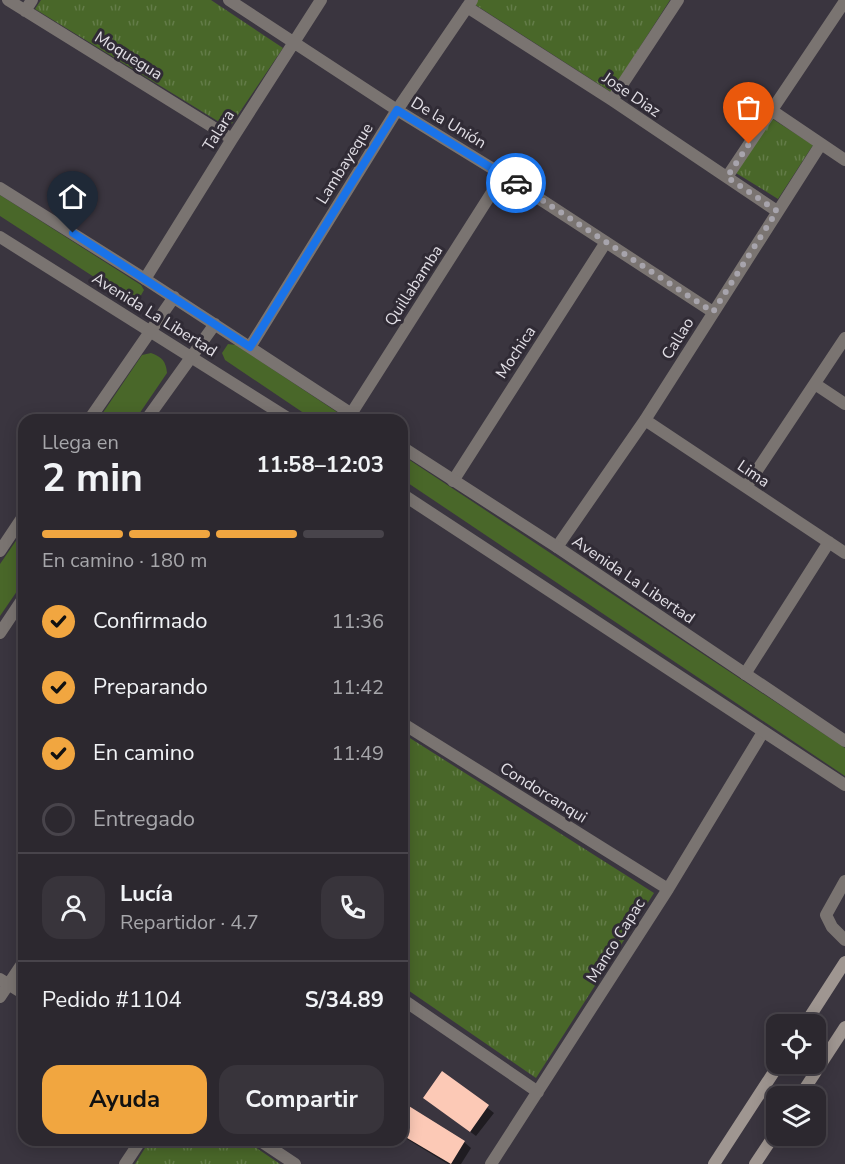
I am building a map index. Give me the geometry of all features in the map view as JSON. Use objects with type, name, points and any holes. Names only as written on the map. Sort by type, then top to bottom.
[{"type":"main road","points":[[811,1014],[845,962]]},
{"type":"main road","points":[[807,1086],[845,1027]]},
{"type":"main road","points":[[714,1164],[772,1074]]},
{"type":"main road","points":[[755,1164],[767,1146]]},
{"type":"street","name":"Moquegua","points":[[8,0],[29,5],[232,139]]},
{"type":"street","name":"De la Unión","points":[[229,0],[713,312]]},
{"type":"street","name":"Talara","points":[[145,279],[321,0]]},
{"type":"street","points":[[612,100],[678,0]]},
{"type":"street","points":[[727,177],[845,2]]},
{"type":"street","name":"Jose Diaz","points":[[469,3],[777,211]]},
{"type":"street","name":"Lambayeque","points":[[250,347],[397,110],[469,3]]},
{"type":"street","points":[[771,110],[845,160]]},
{"type":"street","name":"Callao","points":[[557,547],[645,420],[821,144]]},
{"type":"street","name":"Quillabamba","points":[[358,414],[503,175]]},
{"type":"street","name":"Avenida La Libertad","points":[[0,188],[174,297],[351,414]]},
{"type":"street","name":"Avenida La Libertad","points":[[0,237],[282,414]]},
{"type":"street","name":"Mochica","points":[[453,481],[606,242]]},
{"type":"street","points":[[93,414],[174,297]]},
{"type":"street","points":[[150,414],[215,324]]},
{"type":"street","points":[[746,488],[845,338]]},
{"type":"street","points":[[815,384],[845,404]]},
{"type":"street","name":"Lima","points":[[645,420],[845,553]]},
{"type":"street","name":"Avenida La Libertad","points":[[408,451],[557,547],[845,741]]},
{"type":"street","points":[[408,498],[845,785]]},
{"type":"street","points":[[0,551],[18,525]]},
{"type":"street","points":[[745,674],[829,542]]},
{"type":"street","points":[[0,633],[18,606]]},
{"type":"street","name":"Condorcanqui","points":[[408,727],[668,888]]},
{"type":"street","name":"Manco Capac","points":[[491,1164],[668,888],[763,732]]},
{"type":"street","points":[[845,881],[826,915],[832,927],[845,940]]},
{"type":"street","points":[[0,997],[4,982],[18,968]]},
{"type":"street","points":[[4,982],[18,990]]},
{"type":"street","points":[[408,1003],[538,1092]]},
{"type":"street","points":[[125,1164],[137,1146]]},
{"type":"street","points":[[269,1146],[295,1164]]},
{"type":"green space","points":[[41,0],[211,0],[283,48],[229,128],[35,9]]},
{"type":"green space","points":[[476,0],[670,0],[611,92],[474,4]]},
{"type":"green space","points":[[771,118],[813,145],[778,199],[736,173]]},
{"type":"green space","points":[[0,195],[141,285],[144,290],[140,297],[131,301],[0,216]]},
{"type":"green space","points":[[228,344],[236,345],[340,414],[305,414],[225,360],[222,353]]},
{"type":"green space","points":[[151,353],[158,356],[166,365],[167,373],[139,414],[102,414],[142,355]]},
{"type":"green space","points":[[408,459],[845,748],[845,776],[408,483]]},
{"type":"green space","points":[[18,538],[18,590],[0,616],[0,564]]},
{"type":"green space","points":[[408,737],[654,893],[536,1078],[408,990]]},
{"type":"green space","points":[[146,1146],[254,1146],[280,1164],[135,1164]]},
{"type":"building","points":[[442,1071],[489,1105],[470,1132],[423,1098]]},
{"type":"building","points":[[408,1105],[465,1141],[451,1164],[408,1139]]},
{"type":"way so far","points":[[516,183],[713,312],[777,211],[727,177],[749,144]]},
{"type":"route","points":[[73,233],[250,347],[397,110],[516,183]]}]
